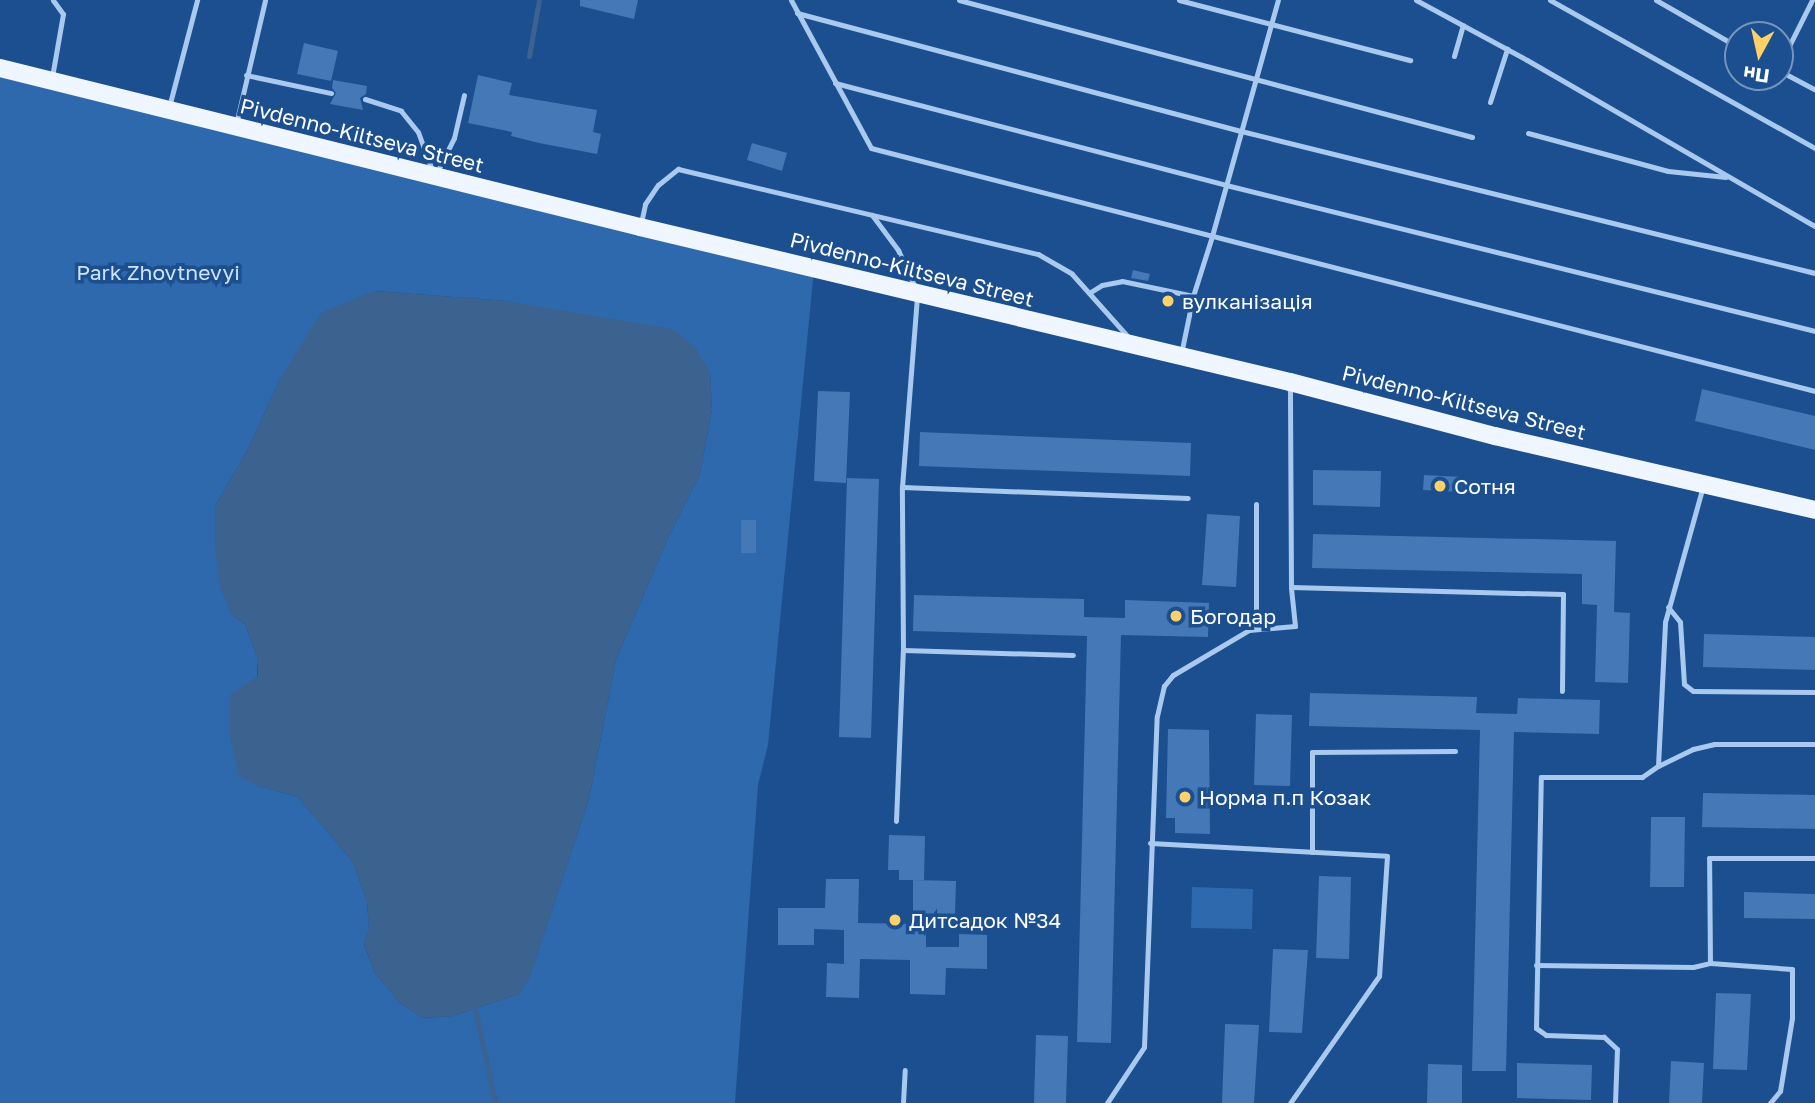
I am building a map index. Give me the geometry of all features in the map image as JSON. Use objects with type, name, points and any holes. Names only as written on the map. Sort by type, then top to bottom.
[{"type":"main road","name":"Pivdenno-Kiltseva Street","points":[[0,68],[640,227],[1290,382],[1495,436],[1815,510]]},
{"type":"lane","points":[[51,79],[63,14],[53,0]]},
{"type":"lane","points":[[168,110],[197,0]]},
{"type":"lane","points":[[235,127],[265,0]]},
{"type":"lane","points":[[791,0],[871,148],[1815,391]]},
{"type":"lane","points":[[958,0],[1472,137]]},
{"type":"lane","points":[[1179,0],[1410,61]]},
{"type":"lane","points":[[1181,357],[1192,296],[1227,185],[1278,0]]},
{"type":"lane","points":[[1416,0],[1815,226]]},
{"type":"lane","points":[[1550,0],[1815,148]]},
{"type":"lane","points":[[1656,0],[1724,39]]},
{"type":"lane","points":[[1794,36],[1812,0]]},
{"type":"lane","points":[[796,13],[1241,131],[1815,273]]},
{"type":"lane","points":[[1454,56],[1463,25]]},
{"type":"lane","points":[[1490,102],[1507,50]]},
{"type":"lane","points":[[246,75],[331,93]]},
{"type":"lane","points":[[1794,79],[1815,90]]},
{"type":"lane","points":[[835,83],[1227,185],[1815,331]]},
{"type":"lane","points":[[435,176],[454,138],[464,95]]},
{"type":"lane","points":[[365,99],[401,111],[418,132],[435,176]]},
{"type":"lane","points":[[1528,133],[1668,171],[1730,177]]},
{"type":"lane","points":[[640,227],[645,204],[658,185],[678,169],[1038,254],[1072,274],[1136,346]]},
{"type":"lane","points":[[872,215],[898,250],[918,293],[902,487],[903,650],[896,821]]},
{"type":"lane","points":[[1089,293],[1102,285],[1122,281],[1192,296]]},
{"type":"lane","points":[[1107,1103],[1144,1046],[1157,716],[1164,686],[1173,675],[1256,628],[1295,625],[1291,587],[1290,382]]},
{"type":"lane","points":[[1658,766],[1668,607],[1703,483]]},
{"type":"lane","points":[[902,487],[1188,498]]},
{"type":"lane","points":[[1256,504],[1256,628]]},
{"type":"lane","points":[[1291,587],[1563,594],[1562,691]]},
{"type":"lane","points":[[1668,607],[1680,622],[1684,684],[1693,691],[1815,692]]},
{"type":"lane","points":[[903,650],[1073,655]]},
{"type":"lane","points":[[1615,1103],[1617,1049],[1604,1037],[1546,1035],[1536,1028],[1541,777],[1642,777],[1693,749],[1714,744],[1815,744]]},
{"type":"lane","points":[[1312,852],[1312,752],[1455,751]]},
{"type":"lane","points":[[1150,843],[1387,856],[1379,976],[1290,1103]]},
{"type":"lane","points":[[1710,963],[1709,858],[1815,858]]},
{"type":"lane","points":[[1536,965],[1693,967],[1710,963],[1792,969],[1792,1018],[1782,1079],[1780,1091],[1770,1103]]},
{"type":"lane","points":[[903,1103],[905,1070]]},
{"type":"green space","name":"Park Zhovtnevyi","points":[[0,68],[814,269],[768,745],[758,785],[735,1103],[0,1103]],"holes":[[[375,291],[507,301],[710,372],[712,409],[700,474],[667,540],[616,660],[589,799],[530,976],[519,994],[453,1016],[423,1018],[400,1003],[374,972],[364,944],[369,929],[367,902],[353,862],[298,797],[258,786],[257,657],[245,624],[232,615],[215,506],[248,449],[280,379]]]},
{"type":"green space","points":[[1192,887],[1253,889],[1252,929],[1191,928]]},
{"type":"shaded area","points":[[374,291],[507,301],[673,329],[696,348],[710,372],[712,409],[700,474],[667,540],[616,660],[589,799],[530,977],[519,994],[453,1016],[423,1018],[400,1003],[374,972],[364,943],[369,929],[367,902],[353,862],[298,797],[258,786],[238,775],[230,734],[230,695],[258,676],[257,657],[245,624],[232,615],[220,588],[215,546],[215,506],[248,449],[280,379],[321,313]]},
{"type":"building","points":[[580,0],[638,0],[634,19],[580,6]]},
{"type":"building","points":[[304,43],[338,51],[331,81],[297,74]]},
{"type":"building","points":[[478,75],[512,83],[509,95],[597,110],[593,132],[601,134],[597,154],[539,143],[511,136],[512,132],[468,123]]},
{"type":"building","points":[[333,80],[367,86],[366,94],[360,98],[363,110],[330,104],[336,93],[332,88]]},
{"type":"building","points":[[752,143],[787,153],[782,171],[747,160]]},
{"type":"building","points":[[1133,270],[1150,274],[1148,281],[1131,278]]},
{"type":"building","points":[[1702,389],[1815,416],[1815,450],[1695,421]]},
{"type":"building","points":[[818,391],[850,392],[846,483],[814,481]]},
{"type":"building","points":[[920,432],[1191,443],[1190,476],[919,466]]},
{"type":"building","points":[[1313,470],[1381,471],[1380,507],[1313,505]]},
{"type":"building","name":"Сотня","points":[[1424,475],[1462,477],[1461,492],[1423,490]]},
{"type":"building","points":[[847,478],[879,479],[871,738],[839,737]]},
{"type":"building","points":[[1207,514],[1240,516],[1236,587],[1202,585]]},
{"type":"building","points":[[741,520],[756,520],[756,553],[741,553]]},
{"type":"building","points":[[1313,534],[1616,541],[1614,612],[1630,613],[1628,683],[1595,682],[1597,605],[1582,604],[1582,574],[1312,568]]},
{"type":"building","points":[[914,595],[1084,599],[1084,617],[1125,618],[1125,600],[1209,603],[1208,637],[1121,635],[1111,1043],[1077,1042],[1087,636],[913,631]]},
{"type":"building","points":[[1704,634],[1815,637],[1815,670],[1703,667]]},
{"type":"building","points":[[1310,693],[1477,697],[1476,713],[1517,714],[1518,698],[1600,700],[1599,734],[1514,732],[1506,1071],[1472,1071],[1480,730],[1309,726]]},
{"type":"building","points":[[1256,714],[1292,715],[1290,786],[1254,785]]},
{"type":"building","points":[[1168,729],[1209,730],[1210,834],[1175,833],[1175,818],[1166,818]]},
{"type":"building","points":[[1703,793],[1815,795],[1815,829],[1702,827]]},
{"type":"building","points":[[1651,817],[1685,817],[1684,887],[1650,887]]},
{"type":"building","points":[[889,835],[925,836],[924,880],[899,880],[899,870],[888,870]]},
{"type":"building","points":[[1319,876],[1351,877],[1349,959],[1316,958]]},
{"type":"building","points":[[826,879],[859,879],[858,923],[926,924],[926,947],[959,947],[959,934],[987,935],[987,969],[946,968],[945,995],[910,994],[910,960],[860,959],[859,998],[826,997],[827,963],[844,964],[844,930],[814,929],[814,945],[778,945],[778,908],[825,908]]},
{"type":"building","points":[[913,880],[956,881],[955,915],[913,915]]},
{"type":"building","points":[[1744,892],[1815,894],[1815,919],[1744,918]]},
{"type":"building","points":[[1273,949],[1308,950],[1302,1033],[1269,1032]]},
{"type":"building","points":[[1716,993],[1751,994],[1747,1070],[1713,1069]]},
{"type":"building","points":[[1225,1024],[1259,1025],[1254,1103],[1222,1103]]},
{"type":"building","points":[[1036,1035],[1068,1036],[1066,1103],[1034,1103]]},
{"type":"building","points":[[1671,1061],[1704,1063],[1702,1103],[1669,1103]]},
{"type":"building","points":[[1517,1063],[1592,1065],[1591,1100],[1517,1098]]},
{"type":"building","points":[[1428,1064],[1462,1065],[1462,1103],[1427,1103]]},
{"type":"waterway","points":[[529,56],[539,0]]},
{"type":"waterway","points":[[474,1003],[495,1103]]},
{"type":"place","name":"вулканізація","points":[[1168,301]]},
{"type":"place","name":"Сотня","points":[[1440,486]]},
{"type":"place","name":"Богодар","points":[[1176,616]]},
{"type":"place","name":"Норма п.п Козак","points":[[1185,797]]},
{"type":"place","name":"Дитсадок №34","points":[[895,920]]}]
